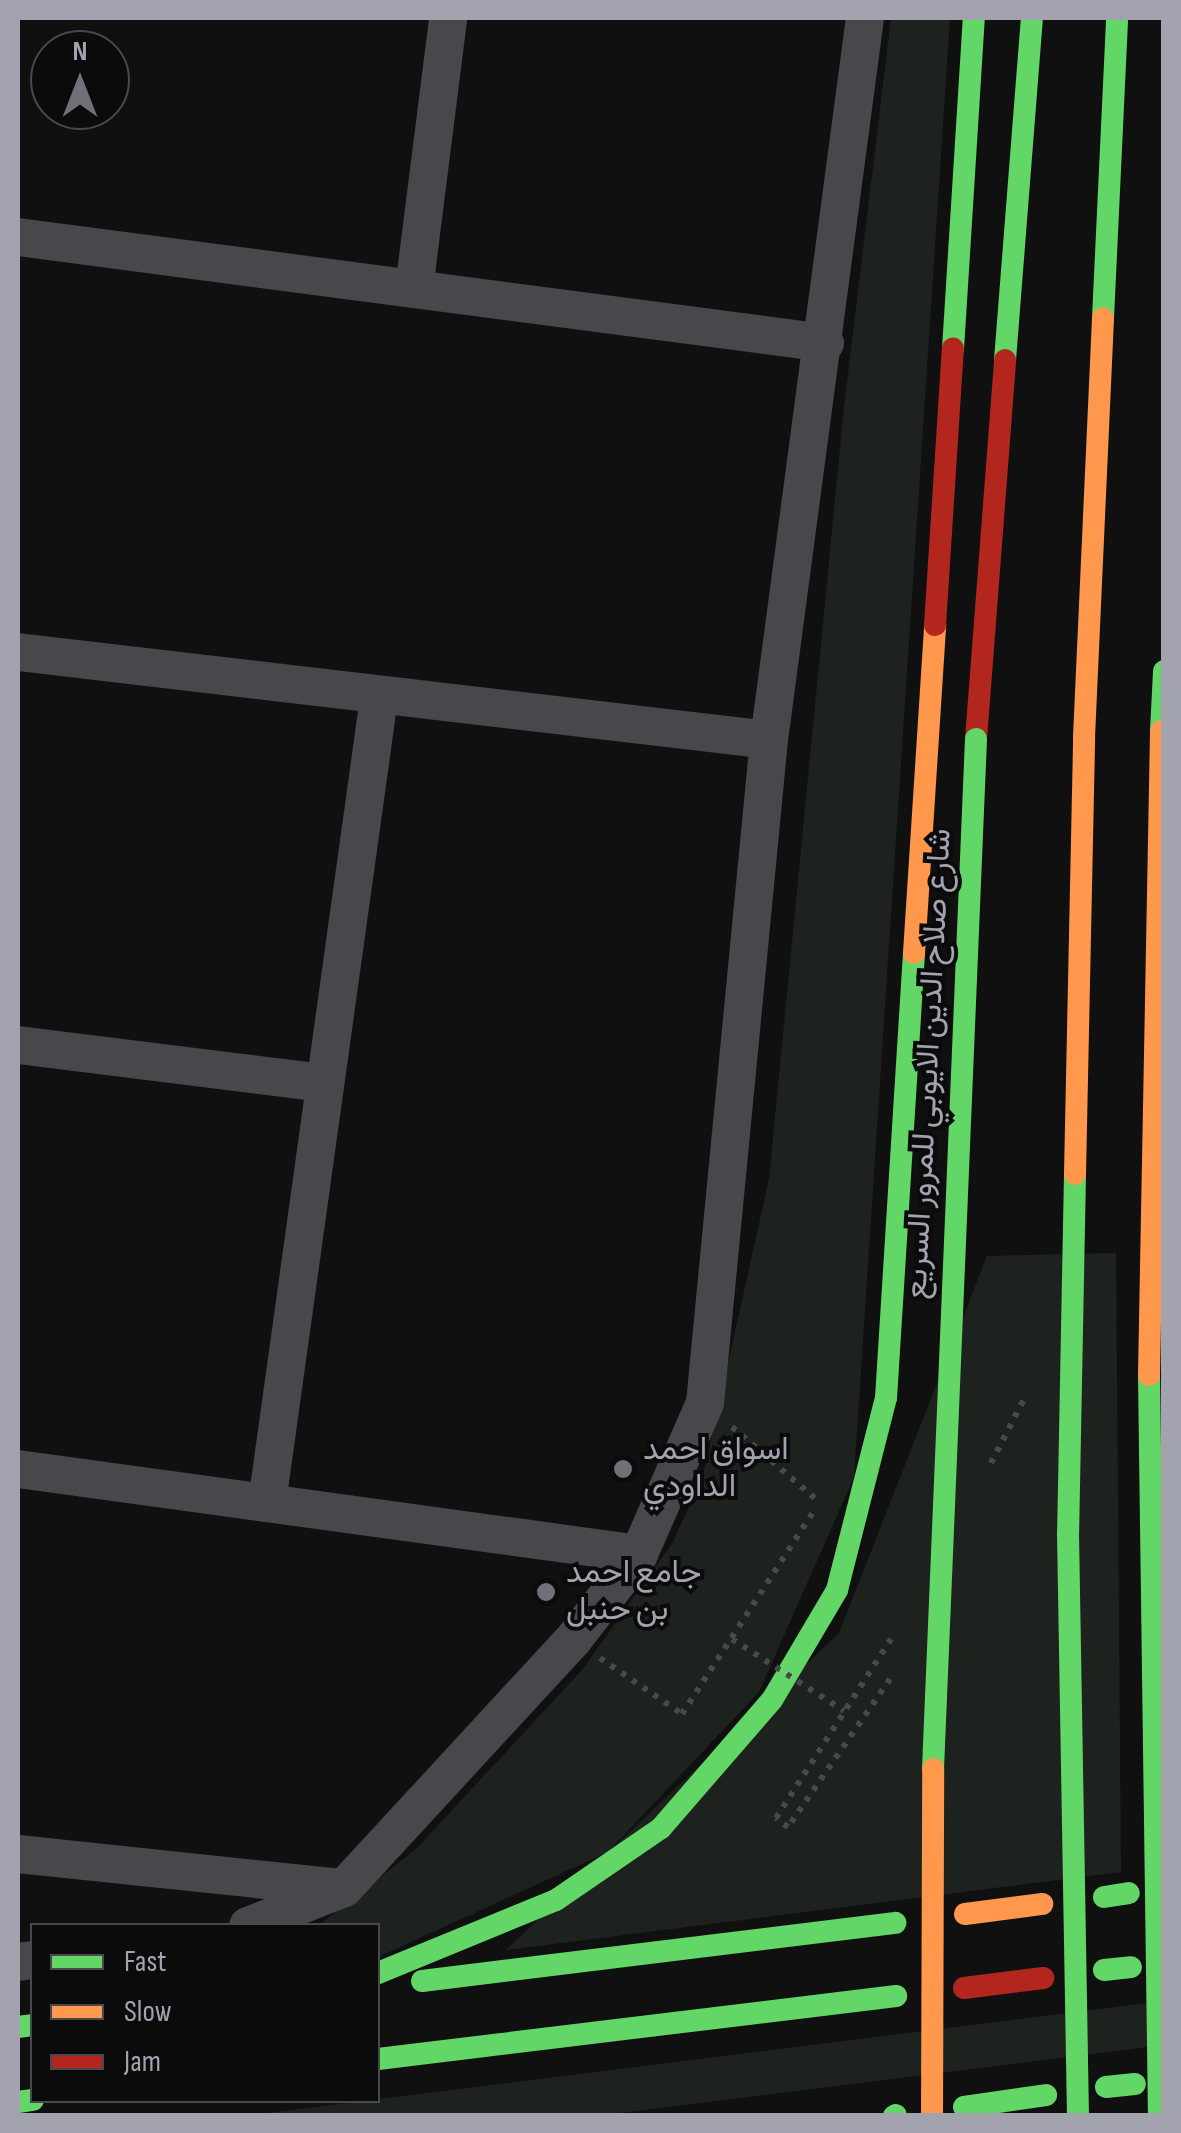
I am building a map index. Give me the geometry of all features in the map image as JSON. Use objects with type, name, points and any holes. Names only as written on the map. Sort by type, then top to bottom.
[{"type":"highway","points":[[380,1972],[556,1900],[661,1828],[713,1777],[772,1700],[836,1590],[855,1536],[886,1398],[974,18]]},
{"type":"highway","name":"شارع صلاح الدين الايوبي للمرور السريع","points":[[932,2116],[933,1724],[976,739],[1032,18]]},
{"type":"highway","points":[[1078,2116],[1068,1533],[1084,738],[1117,18]]},
{"type":"highway","points":[[1159,2116],[1146,1422],[1164,670]]},
{"type":"highway","points":[[1146,1422],[1164,1316]]},
{"type":"highway","points":[[1104,1897],[1129,1893]]},
{"type":"highway","points":[[965,1914],[1042,1904]]},
{"type":"highway","points":[[380,1986],[896,1923]]},
{"type":"highway","points":[[1104,1970],[1131,1968]]},
{"type":"highway","points":[[964,1988],[1043,1978]]},
{"type":"highway","points":[[380,2059],[896,1996]]},
{"type":"highway","points":[[1106,2088],[1135,2084]]},
{"type":"highway","points":[[964,2107],[1046,2095]]},
{"type":"street","points":[[414,289],[448,18]]},
{"type":"street","points":[[256,1923],[344,1888],[573,1640],[639,1554],[705,1403],[769,740],[866,18]]},
{"type":"street","points":[[18,237],[824,343]]},
{"type":"street","points":[[18,652],[379,698],[769,740]]},
{"type":"street","points":[[267,1503],[379,698]]},
{"type":"street","points":[[18,1045],[325,1083]]},
{"type":"street","points":[[18,1470],[639,1554]]},
{"type":"street","points":[[18,1854],[344,1888]]},
{"type":"path","points":[[982,1478],[1027,1393]]},
{"type":"path","points":[[573,1640],[682,1714],[820,1502],[705,1403]]},
{"type":"path","points":[[732,1639],[844,1711]]},
{"type":"path","points":[[890,1643],[776,1818],[788,1826],[900,1666]]},
{"type":"shaded area","points":[[891,18],[950,18],[854,1477],[759,1692],[608,1852],[380,1956],[380,1923],[322,1923],[416,1849],[582,1670],[673,1542],[703,1476],[769,1179],[844,407]]},
{"type":"shaded area","points":[[1116,1253],[1121,1872],[506,1950],[839,1633],[987,1256]]},
{"type":"shaded area","points":[[1163,2001],[1163,2045],[603,2115],[243,2116],[347,2103],[380,2103],[380,2099]]},
{"type":"traffic: fast","points":[[953,349],[974,18]]},
{"type":"traffic: fast","points":[[1005,360],[1032,18]]},
{"type":"traffic: fast","points":[[1103,318],[1117,18]]},
{"type":"traffic: fast","points":[[1161,731],[1164,671]]},
{"type":"traffic: fast","points":[[933,1769],[976,739]]},
{"type":"traffic: fast","points":[[380,1972],[556,1900],[661,1828],[772,1700],[837,1590],[886,1398],[914,953]]},
{"type":"traffic: fast","points":[[1075,1174],[1068,1533],[1078,2116]]},
{"type":"traffic: fast","points":[[1149,1375],[1159,2116]]},
{"type":"traffic: fast","points":[[1104,1897],[1129,1893]]},
{"type":"traffic: fast","points":[[422,1981],[895,1923]]},
{"type":"traffic: fast","points":[[1104,1970],[1131,1967]]},
{"type":"traffic: fast","points":[[380,2059],[896,1996]]},
{"type":"traffic: fast","points":[[18,2027],[30,2025]]},
{"type":"traffic: fast","points":[[1106,2087],[1135,2084]]},
{"type":"traffic: fast","points":[[964,2107],[1046,2095]]},
{"type":"traffic: fast","points":[[18,2102],[30,2100]]},
{"type":"traffic: slow","points":[[1084,737],[1103,318]]},
{"type":"traffic: slow","points":[[914,953],[935,625]]},
{"type":"traffic: slow","points":[[1149,1375],[1161,731]]},
{"type":"traffic: slow","points":[[1075,1174],[1084,737]]},
{"type":"traffic: slow","points":[[932,2116],[933,1769]]},
{"type":"traffic: slow","points":[[965,1914],[1042,1904]]},
{"type":"traffic: jam","points":[[935,625],[953,349]]},
{"type":"traffic: jam","points":[[976,739],[1005,360]]},
{"type":"traffic: jam","points":[[964,1988],[1043,1978]]},
{"type":"place","name":"اسواق احمد الداودي","points":[[623,1469]]},
{"type":"place","name":"جامع احمد بن حنبل","points":[[546,1592]]}]
